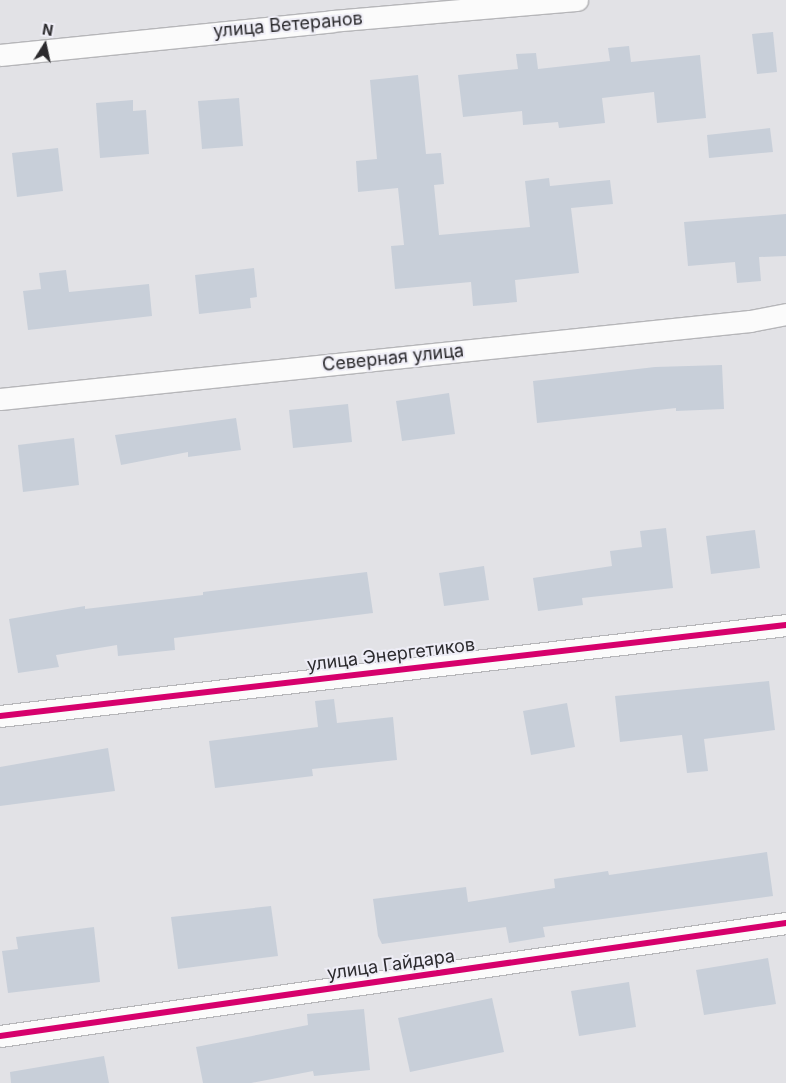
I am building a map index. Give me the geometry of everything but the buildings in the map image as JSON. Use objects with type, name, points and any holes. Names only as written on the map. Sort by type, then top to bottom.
[{"type":"street","name":"улица Ветеранов","points":[[0,55],[322,22],[577,0]]},
{"type":"street","name":"Северная улица","points":[[0,398],[750,320],[786,314]]},
{"type":"street","name":"улица Энергетиков","points":[[0,716],[786,625]]},
{"type":"street","name":"улица Гайдара","points":[[0,1036],[786,923]]},
{"type":"cycle path","points":[[0,716],[786,625]]},
{"type":"cycle path","points":[[0,1036],[786,923]]}]
